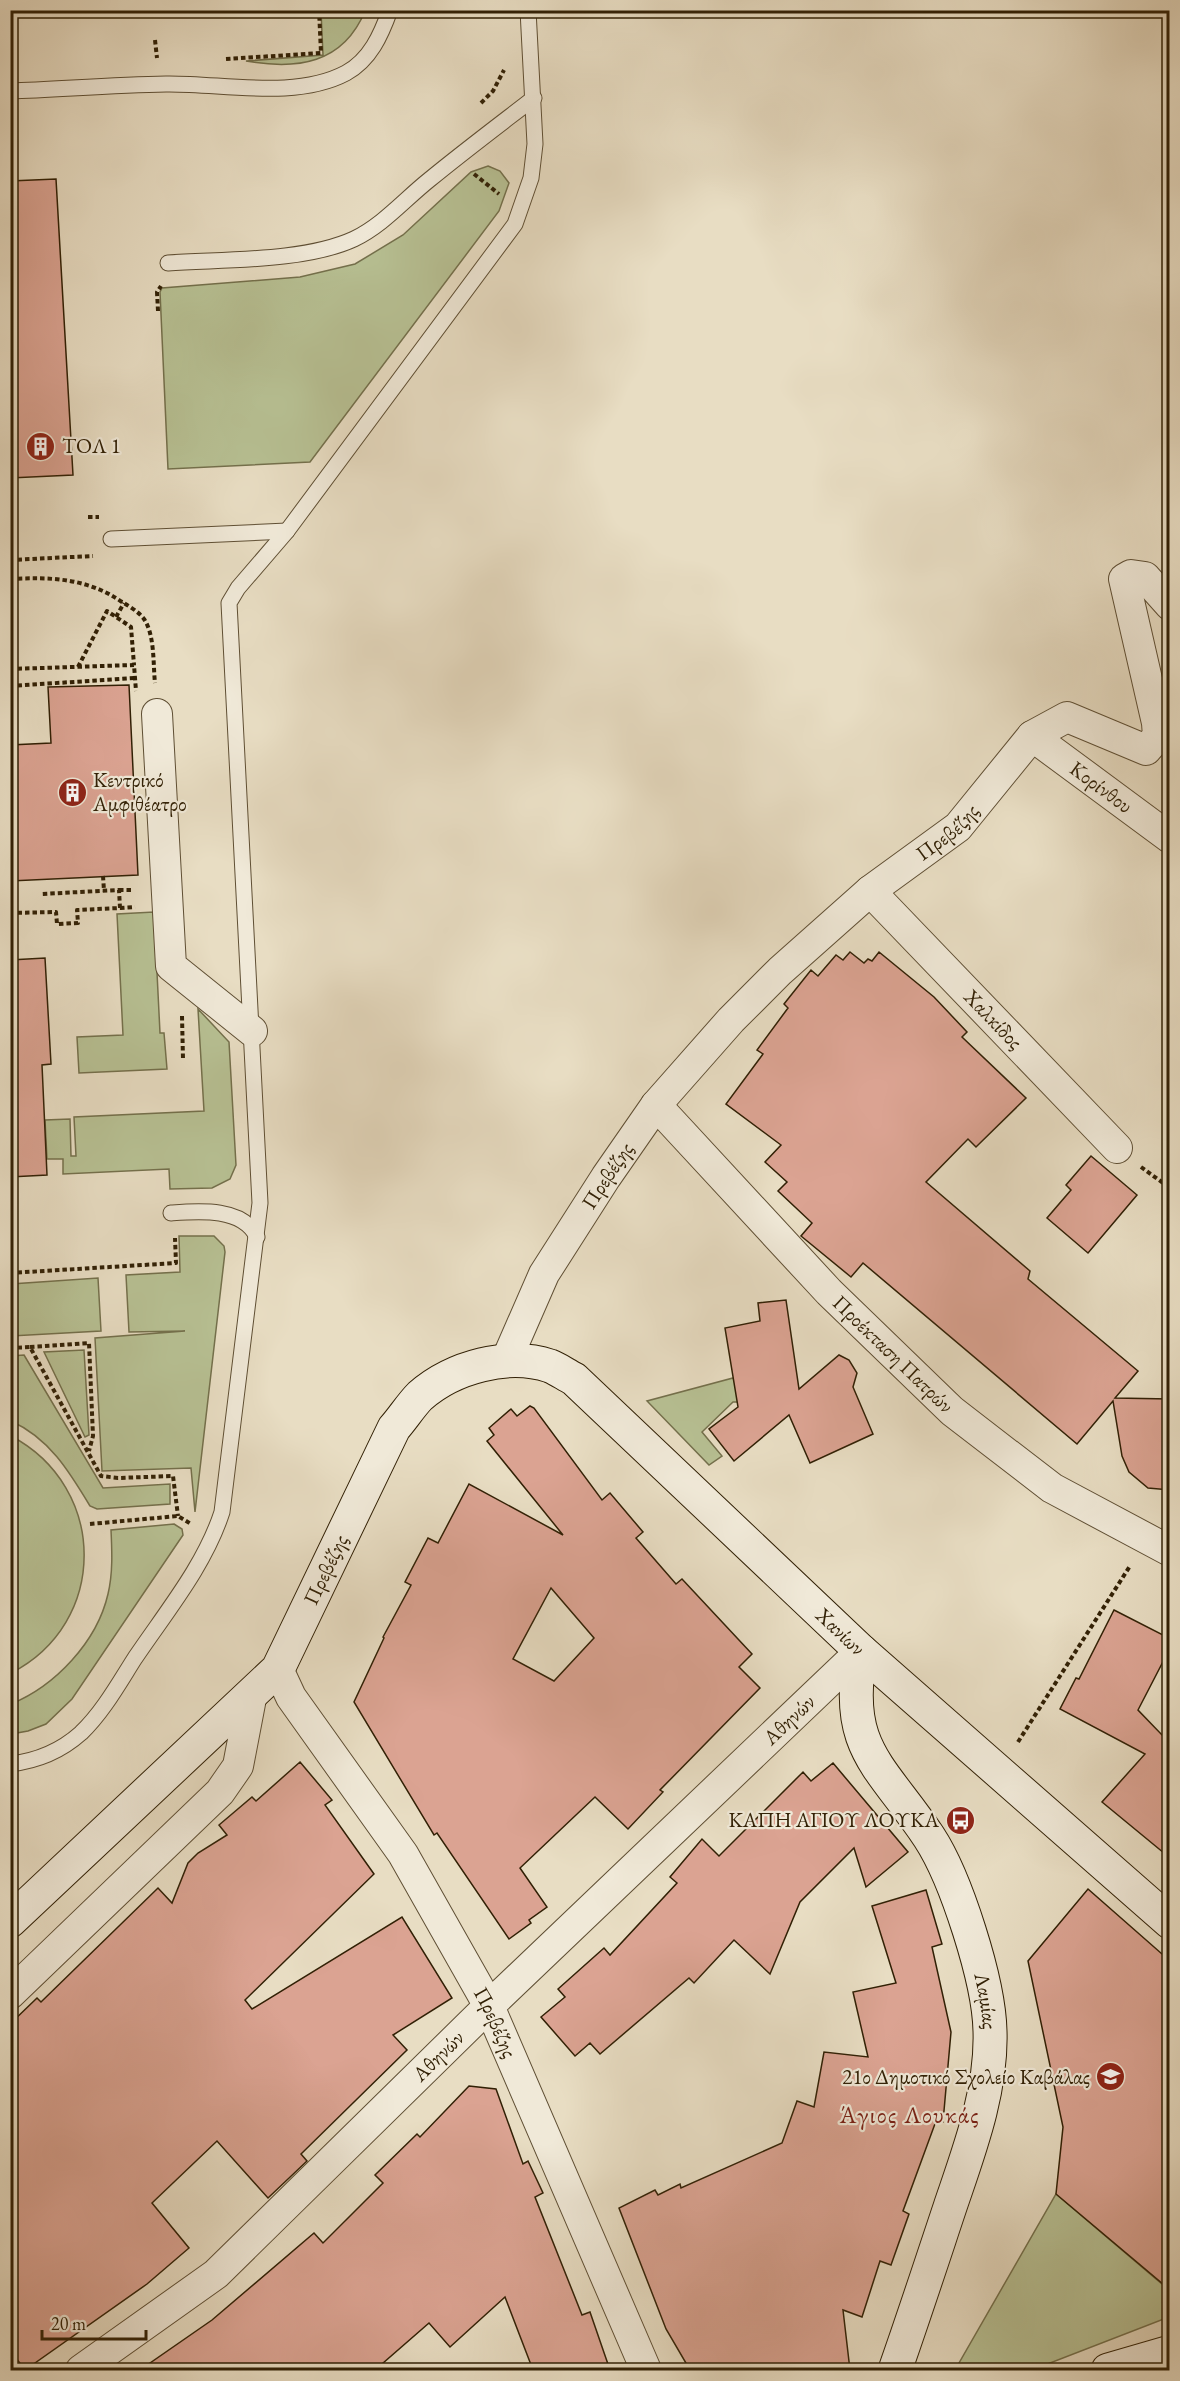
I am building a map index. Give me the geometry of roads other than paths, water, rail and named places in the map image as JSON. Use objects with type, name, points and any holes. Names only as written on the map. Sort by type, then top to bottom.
[{"type":"street","points":[[1032,736],[1067,717],[1146,750],[1158,736],[1157,723],[1124,579],[1131,574],[1145,577],[1170,605]]},
{"type":"street","points":[[147,704],[171,966],[252,1031]]},
{"type":"street","name":"Κορίνθου","points":[[1032,736],[1170,838]]},
{"type":"street","name":"Πρεβέζης","points":[[10,1921],[278,1669],[394,1428],[420,1396],[447,1376],[480,1365],[506,1361],[544,1274],[656,1105],[731,1020],[772,979],[870,891],[958,827],[1032,736]]},
{"type":"street","name":"Χαλκίδος","points":[[870,891],[1117,1148]]},
{"type":"street","name":"Προέκταση Πατρών","points":[[656,1105],[829,1292],[952,1411],[1052,1488],[1158,1546]]},
{"type":"street","name":"Χανίων","points":[[506,1361],[551,1366],[574,1379],[861,1651],[998,1774],[1170,1922]]},
{"type":"street","name":"Αθηνών","points":[[81,2370],[216,2274],[489,2006],[861,1651]]},
{"type":"street","name":"Λαμίας","points":[[861,1651],[855,1684],[860,1732],[869,1755],[930,1839],[954,1890],[973,1942],[990,2030],[988,2071],[975,2132],[895,2370]]},
{"type":"street","name":"Πρεβέζης","points":[[278,1669],[291,1697],[403,1854],[489,2006],[646,2370]]},
{"type":"street","points":[[10,1994],[220,1792],[238,1766],[252,1693]]},
{"type":"street","points":[[1108,2370],[1170,2352]]},
{"type":"lane","points":[[10,91],[166,84],[289,88],[312,86],[354,68],[374,46],[390,10]]},
{"type":"lane","points":[[10,1764],[53,1752],[72,1740],[88,1725],[181,1590],[213,1537],[226,1494],[260,1203],[229,603],[238,588],[288,531],[515,224],[531,178],[535,144],[528,10]]},
{"type":"lane","points":[[168,263],[290,254],[320,250],[353,239],[382,222],[427,181],[534,98]]},
{"type":"lane","points":[[111,539],[288,531]]},
{"type":"lane","points":[[171,1213],[219,1213],[244,1222],[257,1237]]},
{"type":"place","name":"ΤΟΛ 1","points":[[41,446]]},
{"type":"place","name":"Κεντρικό Αμφιθέατρο","points":[[72,792]]},
{"type":"place","name":"ΚΑΠΗ ΑΓΙΟΥ ΛΟΥΚΑ","points":[[960,1820]]},
{"type":"place","name":"21ο Δημοτικό Σχολείο Καβάλας","points":[[1111,2077]]},
{"type":"district","name":"Άγιος Λουκάς","points":[[910,2115]]}]
